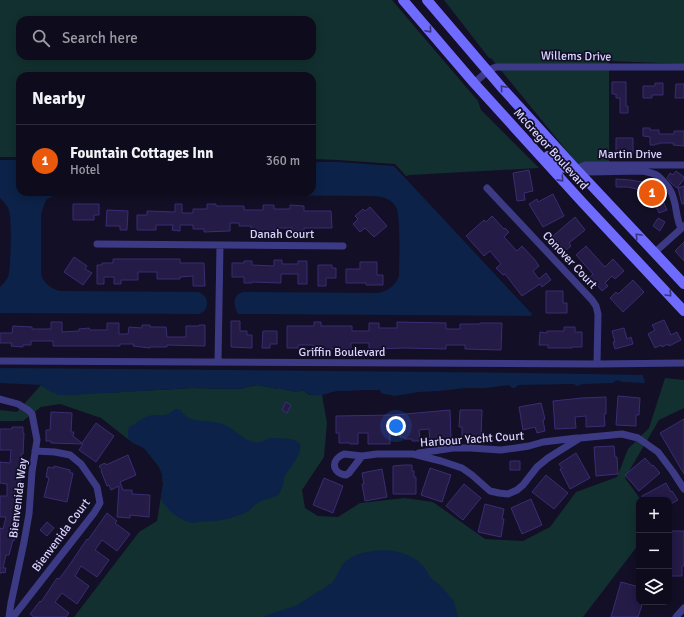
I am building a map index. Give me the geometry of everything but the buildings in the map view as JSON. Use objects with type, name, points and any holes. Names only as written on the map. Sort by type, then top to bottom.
[{"type":"main road","name":"McGregor Boulevard","points":[[403,0],[508,121],[684,311]]},
{"type":"main road","name":"McGregor Boulevard","points":[[427,0],[576,169],[684,284]]},
{"type":"main road","points":[[508,121],[518,125],[558,165],[569,170],[576,169]]},
{"type":"street","name":"Willems Drive","points":[[474,83],[488,71],[496,67],[684,67]]},
{"type":"street","name":"Martin Drive","points":[[576,169],[585,165],[684,165]]},
{"type":"street","points":[[576,169],[588,172],[643,171],[658,176],[674,198],[676,214],[682,227],[654,252]]},
{"type":"street","name":"Conover Court","points":[[487,188],[596,306],[598,314],[597,364]]},
{"type":"street","name":"Danah Court","points":[[97,244],[343,246]]},
{"type":"street","points":[[218,362],[220,245]]},
{"type":"street","name":"Griffin Boulevard","points":[[0,361],[597,364],[684,363]]},
{"type":"street","name":"Bienvenida Way","points":[[0,399],[18,404],[32,414],[37,440],[32,472],[29,514],[10,603],[9,617]]},
{"type":"street","name":"Harbour Yacht Court","points":[[362,456],[377,454],[413,454],[453,448],[501,450],[529,446],[549,441],[622,434],[638,438],[658,452],[684,489]]},
{"type":"street","name":"Harbour Yacht Court","points":[[413,454],[462,468],[490,491],[508,494],[517,490],[523,485],[537,467],[548,458],[580,438]]},
{"type":"street","name":"Bienvenida Court","points":[[13,617],[94,514],[100,503],[97,487],[81,464],[70,455],[55,452],[35,451]]},
{"type":"street","points":[[676,617],[684,608]]},
{"type":"green space","points":[[0,0],[392,0],[478,101],[481,110],[539,168],[406,176],[395,164],[316,159],[316,72],[16,72],[16,157],[0,157]]},
{"type":"green space","points":[[444,0],[684,0],[684,64],[609,61],[609,162],[579,166],[491,58],[489,58]]},
{"type":"green space","points":[[665,378],[684,380],[684,408],[659,420],[625,478],[639,497],[636,497],[636,548],[583,617],[74,617],[139,532],[157,521],[163,484],[162,474],[159,467],[145,449],[133,443],[101,418],[60,404],[41,407],[23,421],[0,421],[0,410],[17,412],[41,385],[50,391],[104,393],[192,388],[240,389],[258,385],[296,392],[302,390],[310,395],[322,395],[327,423],[324,457],[302,490],[305,508],[318,516],[338,517],[360,503],[405,498],[433,502],[485,539],[523,541],[550,527],[576,492],[617,477],[628,449],[649,428]]},
{"type":"water","points":[[0,160],[16,160],[16,196],[54,196],[46,200],[41,214],[41,273],[45,282],[53,289],[60,291],[198,292],[205,296],[207,303],[205,310],[198,314],[0,313],[0,287],[8,277],[11,233],[8,209],[6,204],[0,198]]},
{"type":"water","points":[[316,162],[394,166],[532,314],[531,316],[238,314],[235,307],[235,300],[237,295],[244,292],[378,293],[391,288],[399,276],[398,212],[390,200],[375,196],[316,196]]},
{"type":"water","points":[[0,368],[643,375],[645,383],[615,381],[613,383],[583,384],[577,386],[574,384],[518,385],[515,388],[512,388],[509,385],[419,392],[394,396],[381,393],[380,390],[367,390],[336,391],[315,396],[303,390],[296,392],[258,385],[240,389],[192,388],[59,395],[49,391],[41,385],[0,383]]},
{"type":"water","points":[[176,409],[181,410],[188,417],[193,419],[226,426],[249,441],[261,442],[271,438],[287,438],[300,444],[300,452],[285,475],[281,491],[277,496],[261,501],[243,514],[218,521],[191,523],[173,514],[162,502],[161,497],[163,484],[162,474],[159,467],[145,449],[129,440],[128,433],[129,427],[143,418],[153,415],[165,415]]},
{"type":"water","points":[[383,550],[405,554],[420,563],[454,601],[458,617],[262,617],[297,605],[332,583],[343,564],[358,554]]},
{"type":"place","name":"Fountain Cottages Inn","points":[[652,193]]}]
